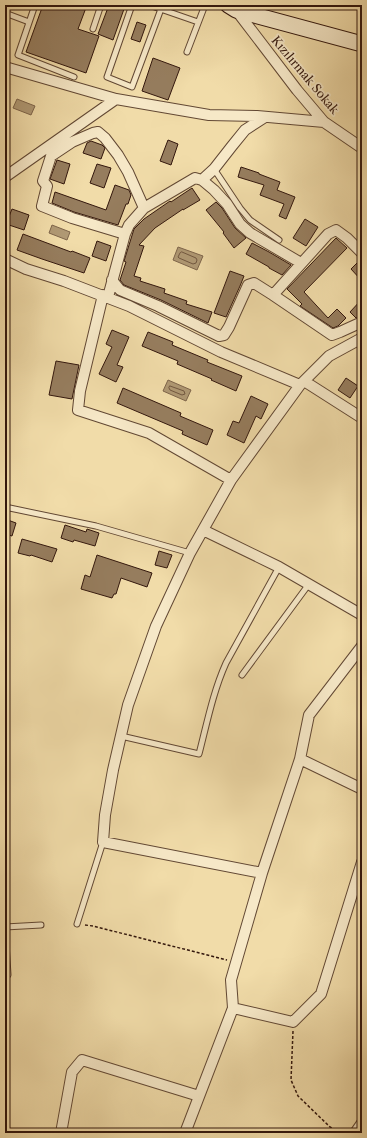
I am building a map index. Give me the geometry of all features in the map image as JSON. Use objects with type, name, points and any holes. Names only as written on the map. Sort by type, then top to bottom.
[{"type":"street","points":[[232,8],[362,44]]},
{"type":"street","name":"Kızılırmak Sokak","points":[[232,8],[324,122],[362,148]]},
{"type":"street","points":[[5,68],[116,99],[162,108],[209,115],[265,117],[324,122]]},
{"type":"street","points":[[5,177],[116,99]]},
{"type":"street","points":[[202,180],[214,170],[245,130],[265,117]]},
{"type":"street","points":[[125,234],[72,218],[42,206],[47,186],[43,181],[51,156],[72,142],[98,132],[106,138],[118,155],[128,172],[144,208]]},
{"type":"street","points":[[231,480],[149,433],[111,422],[78,410],[80,391],[105,296],[112,280],[125,234],[129,225],[144,208],[195,178],[202,180],[222,200],[240,224],[250,233],[301,264]]},
{"type":"street","points":[[273,295],[328,234],[336,230],[347,238],[362,253]]},
{"type":"street","points":[[5,259],[26,269],[64,281],[129,306],[221,352],[302,383],[362,418]]},
{"type":"street","points":[[112,280],[120,290],[158,306],[219,336],[224,334],[229,327],[248,285],[254,283],[332,335],[362,322]]},
{"type":"street","points":[[262,872],[103,842],[113,770],[128,705],[156,626],[190,553],[231,480],[302,383],[329,356],[362,338]]},
{"type":"street","points":[[203,530],[279,567],[362,615]]},
{"type":"street","points":[[185,1133],[233,1008],[231,980],[262,872],[300,760],[309,714],[362,646]]},
{"type":"street","points":[[300,760],[362,789]]},
{"type":"street","points":[[233,1008],[293,1022],[321,994],[362,862]]},
{"type":"street","points":[[61,1133],[72,1072],[82,1060],[199,1096]]},
{"type":"street","points":[[356,1133],[362,1123]]},
{"type":"lane","points":[[35,5],[18,55],[74,77]]},
{"type":"lane","points":[[93,29],[101,5]]},
{"type":"lane","points":[[132,5],[107,77],[132,87],[161,9]]},
{"type":"lane","points":[[149,5],[198,22]]},
{"type":"lane","points":[[187,52],[205,5]]},
{"type":"lane","points":[[5,13],[30,22]]},
{"type":"lane","points":[[214,170],[250,220],[279,240]]},
{"type":"lane","points":[[5,507],[96,526],[190,553]]},
{"type":"lane","points":[[121,736],[199,754],[214,697],[226,662],[279,567]]},
{"type":"lane","points":[[242,675],[309,584]]},
{"type":"lane","points":[[77,924],[103,842]]},
{"type":"lane","points":[[5,979],[8,975],[5,927],[41,925]]},
{"type":"path","points":[[77,924],[94,926],[236,963]]},
{"type":"path","points":[[293,1022],[291,1080],[295,1090],[298,1096],[330,1127],[342,1133]]},
{"type":"water","points":[[17,99],[35,106],[31,115],[13,108]]},
{"type":"water","points":[[52,225],[70,232],[67,240],[49,233]]},
{"type":"water","points":[[178,247],[203,256],[197,270],[173,260]]},
{"type":"water","points":[[168,380],[191,390],[186,401],[163,391]]},
{"type":"building","points":[[43,5],[87,5],[78,29],[99,36],[86,73],[26,52]]},
{"type":"building","points":[[109,5],[114,5],[124,9],[113,40],[98,34]]},
{"type":"building","points":[[137,22],[146,25],[140,42],[131,39]]},
{"type":"building","points":[[153,58],[180,68],[168,100],[142,91]]},
{"type":"building","points":[[168,140],[178,144],[171,165],[160,161]]},
{"type":"building","points":[[91,141],[102,145],[105,148],[101,159],[83,153],[87,143]]},
{"type":"building","points":[[57,160],[70,164],[64,184],[50,179]]},
{"type":"building","points":[[97,164],[111,168],[104,188],[90,183]]},
{"type":"building","points":[[241,167],[280,182],[277,190],[295,197],[286,219],[279,216],[284,204],[260,195],[264,185],[238,177]]},
{"type":"building","points":[[115,185],[129,190],[131,195],[118,225],[74,212],[52,203],[55,192],[106,210]]},
{"type":"building","points":[[192,188],[200,200],[183,209],[155,228],[139,245],[144,246],[134,276],[141,278],[140,281],[165,289],[164,293],[187,301],[186,304],[212,312],[208,323],[161,300],[124,285],[120,280],[134,229],[144,219]]},
{"type":"building","points":[[216,202],[222,208],[235,228],[246,238],[234,248],[223,233],[224,232],[206,210]]},
{"type":"building","points":[[12,209],[29,215],[24,230],[6,224]]},
{"type":"building","points":[[305,219],[318,227],[306,246],[293,238]]},
{"type":"building","points":[[23,234],[90,258],[84,273],[17,250]]},
{"type":"building","points":[[336,238],[347,248],[304,292],[328,318],[337,309],[346,318],[338,326],[333,328],[300,306],[302,304],[287,289]]},
{"type":"building","points":[[97,241],[111,246],[106,261],[92,256]]},
{"type":"building","points":[[252,243],[291,265],[282,275],[269,268],[246,254]]},
{"type":"building","points":[[362,259],[362,281],[351,269]]},
{"type":"building","points":[[230,271],[244,276],[226,317],[214,313]]},
{"type":"building","points":[[362,299],[362,316],[356,318],[350,312]]},
{"type":"building","points":[[112,330],[129,337],[117,365],[123,367],[116,382],[99,374],[112,347],[106,344]]},
{"type":"building","points":[[148,332],[173,342],[172,345],[208,360],[207,362],[242,376],[236,391],[177,364],[178,361],[142,346]]},
{"type":"building","points":[[56,361],[79,365],[72,399],[49,395]]},
{"type":"building","points":[[346,378],[358,386],[350,398],[338,390]]},
{"type":"building","points":[[123,388],[181,413],[180,416],[213,430],[207,445],[182,434],[183,431],[117,403]]},
{"type":"building","points":[[251,396],[268,404],[261,419],[256,416],[244,443],[227,435],[233,421],[239,423]]},
{"type":"building","points":[[5,519],[16,523],[12,536],[5,534]]},
{"type":"building","points":[[65,525],[86,532],[87,529],[99,533],[95,546],[61,538]]},
{"type":"building","points":[[22,539],[57,549],[52,562],[31,555],[18,553]]},
{"type":"building","points":[[159,551],[172,555],[167,568],[155,565]]},
{"type":"building","points":[[97,555],[152,573],[147,587],[121,578],[116,594],[114,594],[112,598],[81,589],[85,575],[90,577]]}]
